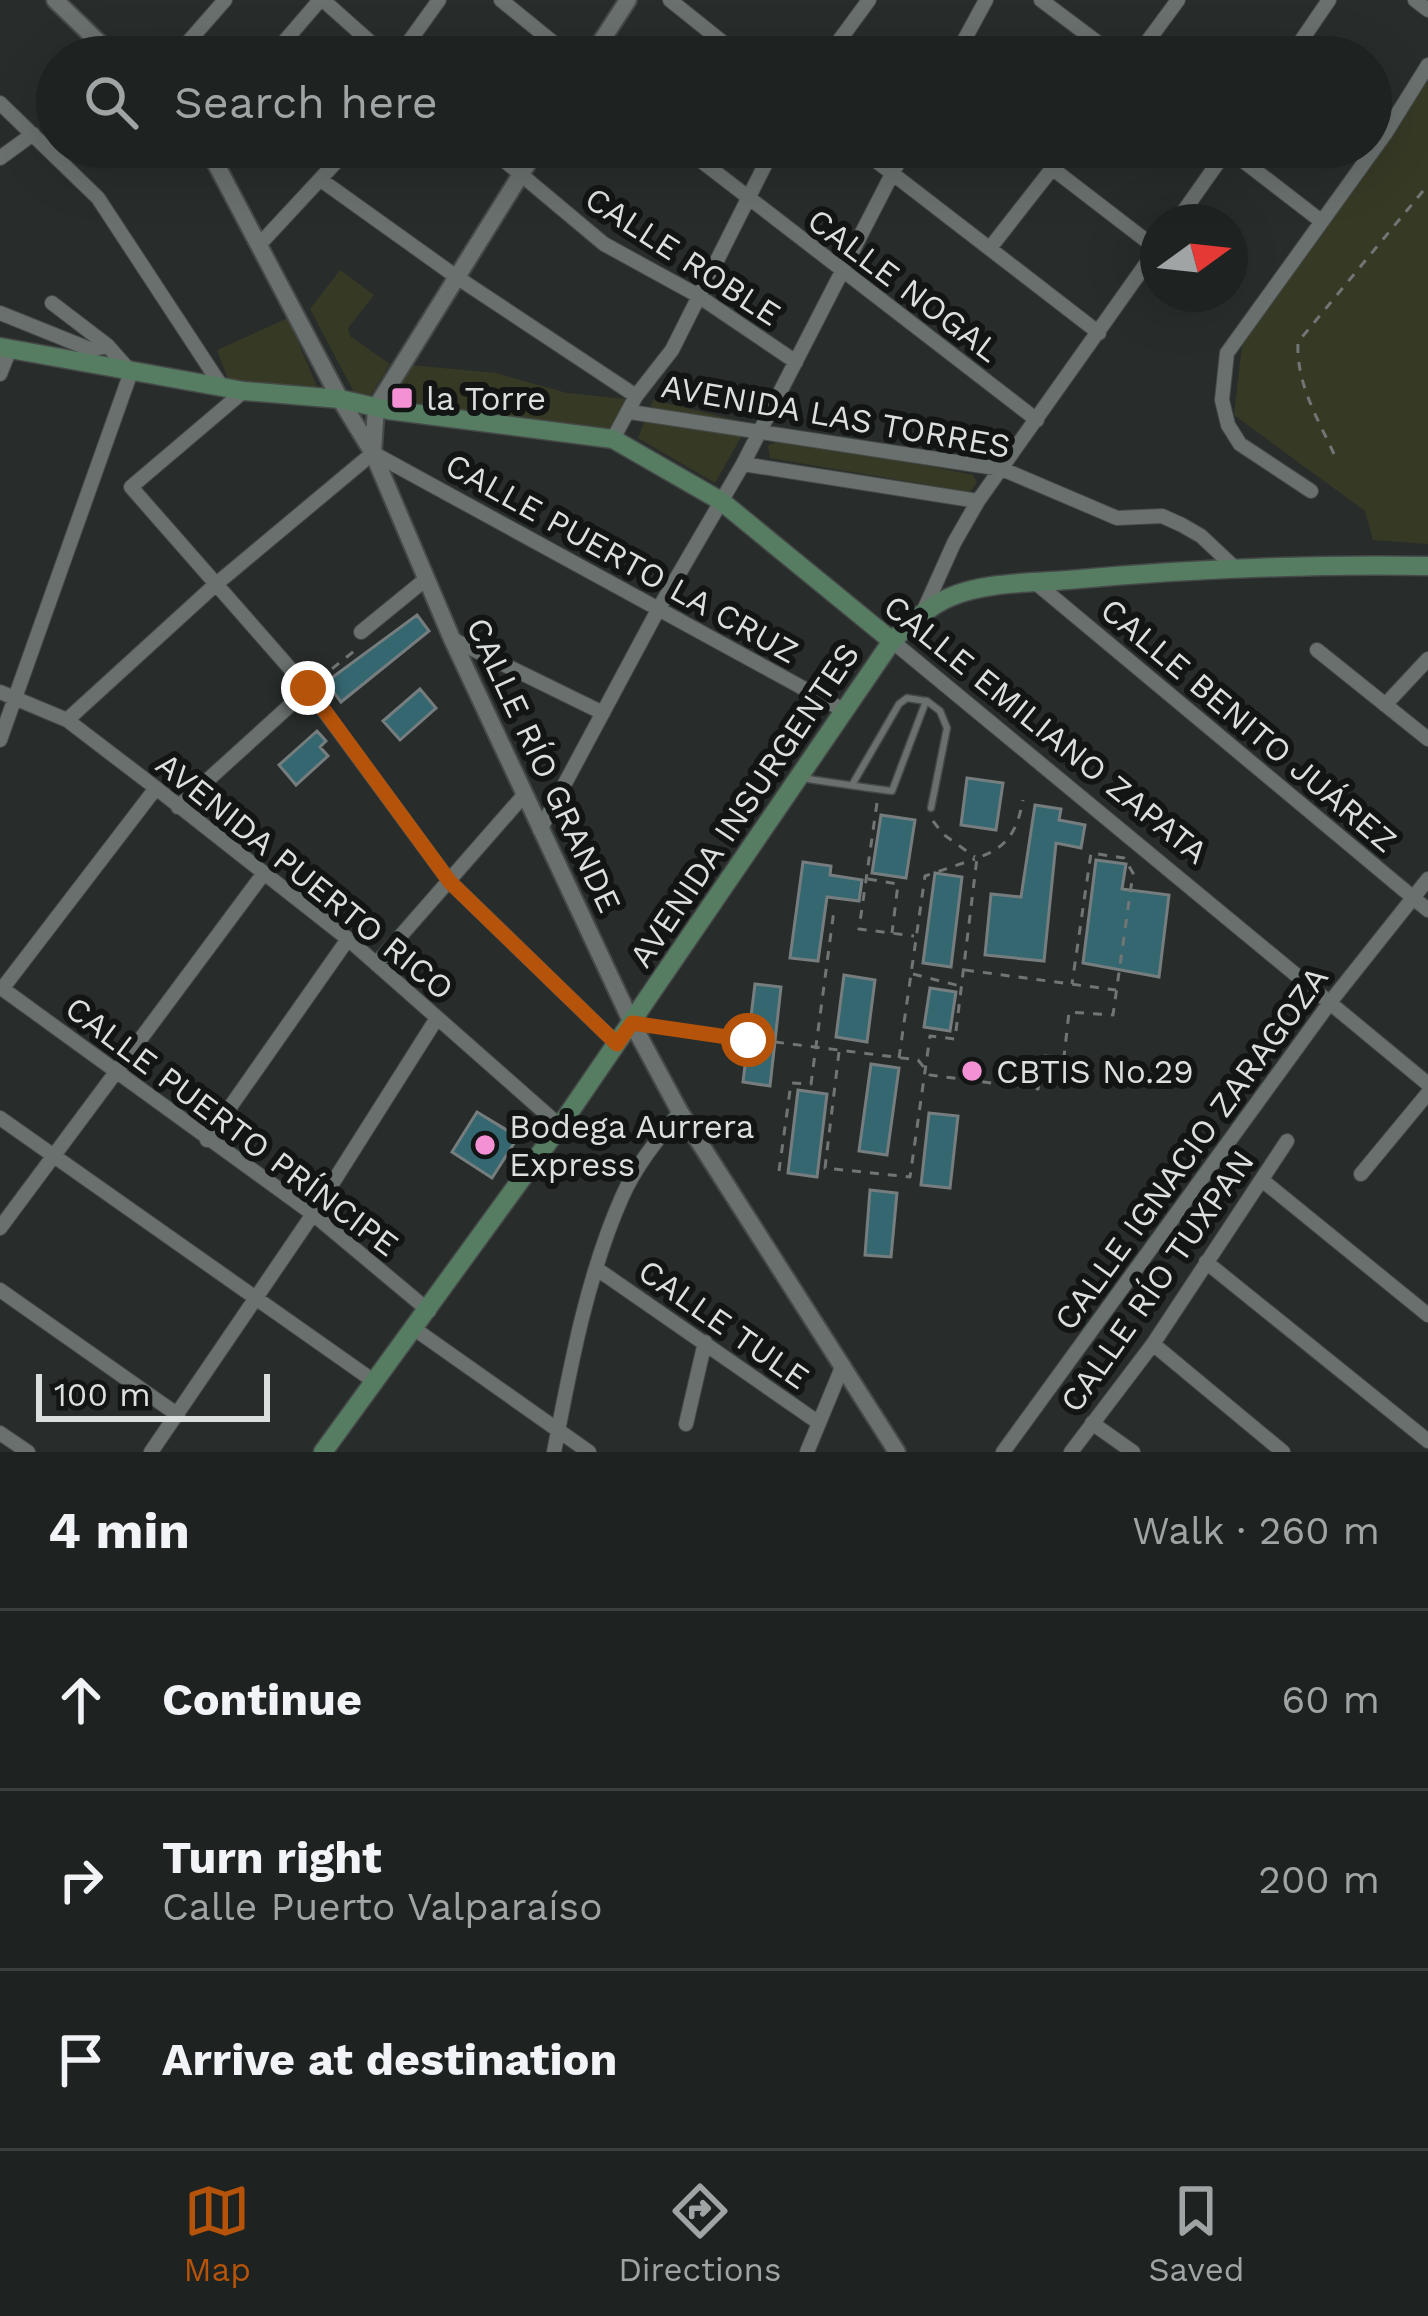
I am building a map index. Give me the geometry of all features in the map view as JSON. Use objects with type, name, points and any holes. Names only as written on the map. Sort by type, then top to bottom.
[{"type":"main road","points":[[5,348],[244,391],[340,399],[613,439]]},
{"type":"main road","name":"CALLE EMILIANO ZAPATA","points":[[613,439],[721,501],[892,641]]},
{"type":"main road","name":"AVENIDA INSURGENTES","points":[[323,1452],[560,1126],[892,641],[923,612],[953,596],[1036,583],[1234,567],[1428,566]]},
{"type":"street","points":[[55,0],[92,36]]},
{"type":"street","points":[[193,36],[225,0]]},
{"type":"street","points":[[290,36],[322,0],[363,36]]},
{"type":"street","points":[[413,36],[439,0]]},
{"type":"street","points":[[501,0],[545,36]]},
{"type":"street","points":[[605,36],[628,0]]},
{"type":"street","points":[[670,0],[715,36]]},
{"type":"street","points":[[966,36],[986,0]]},
{"type":"street","points":[[1041,0],[1089,36]]},
{"type":"street","points":[[1151,36],[1178,0]]},
{"type":"street","points":[[1304,36],[1329,0]]},
{"type":"street","points":[[1415,0],[1428,10]]},
{"type":"street","points":[[840,36],[861,3]]},
{"type":"street","points":[[1392,123],[1428,65]]},
{"type":"street","points":[[0,103],[36,137]]},
{"type":"street","points":[[0,158],[33,134]]},
{"type":"street","points":[[68,168],[98,198],[221,387]]},
{"type":"street","name":"CALLE RÍO GRANDE","points":[[218,168],[373,453],[452,639],[632,1023],[680,1112],[897,1452]]},
{"type":"street","points":[[259,245],[332,168]]},
{"type":"street","name":"CALLE ROBLE","points":[[510,168],[604,244],[697,295],[796,362]]},
{"type":"street","points":[[67,720],[214,585],[373,453],[376,407],[525,168]]},
{"type":"street","name":"CALLE NOGAL","points":[[709,168],[1037,420]]},
{"type":"street","points":[[613,439],[637,396],[672,350],[764,168]]},
{"type":"street","points":[[885,168],[1099,333]]},
{"type":"street","points":[[540,830],[659,608],[743,464],[895,168]]},
{"type":"street","points":[[1188,204],[1213,168]]},
{"type":"street","points":[[1253,168],[1321,221]]},
{"type":"street","points":[[1311,491],[1240,444],[1222,400],[1227,353],[1360,168]]},
{"type":"street","points":[[989,248],[1053,169],[1140,235]]},
{"type":"street","points":[[321,180],[637,396]]},
{"type":"street","points":[[923,612],[979,501],[1140,273]]},
{"type":"street","points":[[0,740],[7,695],[131,372],[107,345],[52,303]]},
{"type":"street","points":[[0,314],[92,350],[107,345]]},
{"type":"street","points":[[0,374],[5,348]]},
{"type":"street","points":[[244,391],[131,488],[308,688],[450,882],[617,1044]]},
{"type":"street","name":"AVENIDA LAS TORRES","points":[[631,412],[1002,469],[1117,518],[1162,516],[1201,536],[1234,567]]},
{"type":"street","name":"CALLE PUERTO LA CRUZ","points":[[373,453],[845,711]]},
{"type":"street","points":[[743,464],[979,501]]},
{"type":"street","points":[[361,632],[426,579]]},
{"type":"street","name":"CALLE BENITO JUÁREZ","points":[[1036,583],[1428,910]]},
{"type":"street","points":[[452,639],[603,713]]},
{"type":"street","name":"CALLE EMILIANO ZAPATA","points":[[892,641],[1330,1001],[1428,1088]]},
{"type":"street","points":[[1317,650],[1428,739]]},
{"type":"street","points":[[1385,706],[1428,659]]},
{"type":"street","points":[[178,807],[308,688]]},
{"type":"street","name":"AVENIDA PUERTO RICO","points":[[7,695],[67,720],[156,788],[348,939],[560,1126]]},
{"type":"street","points":[[1,988],[156,788]]},
{"type":"street","points":[[376,964],[524,795]]},
{"type":"street","points":[[0,1228],[264,873]]},
{"type":"street","name":"CALLE IGNACIO ZARAGOZA","points":[[1003,1452],[1330,1001],[1428,879]]},
{"type":"street","points":[[207,1140],[348,939]]},
{"type":"street","name":"CALLE PUERTO PRÍNCIPE","points":[[1,988],[313,1214],[429,1311]]},
{"type":"street","points":[[151,1452],[313,1214],[437,1018]]},
{"type":"street","points":[[1361,1174],[1428,1088]]},
{"type":"street","points":[[554,1452],[597,1269],[632,1178],[680,1112]]},
{"type":"street","points":[[0,1118],[375,1382]]},
{"type":"street","name":"CALLE RÍO TUXPAN","points":[[1071,1452],[1153,1344],[1287,1141]]},
{"type":"street","points":[[1262,1180],[1428,1315]]},
{"type":"street","points":[[1206,1262],[1428,1441]]},
{"type":"street","name":"CALLE TULE","points":[[597,1269],[819,1423]]},
{"type":"street","points":[[0,1290],[178,1415]]},
{"type":"street","points":[[416,1330],[590,1452]]},
{"type":"street","points":[[686,1424],[705,1342]]},
{"type":"street","points":[[1153,1344],[1283,1452]]},
{"type":"street","points":[[807,1452],[844,1366]]},
{"type":"street","points":[[1092,1423],[1133,1452]]},
{"type":"street","points":[[0,1433],[28,1452]]},
{"type":"lane","points":[[852,785],[899,704],[916,697],[940,711],[946,728],[931,808]]},
{"type":"lane","points":[[800,778],[892,791],[926,701]]},
{"type":"path","points":[[1334,454],[1305,390],[1298,342],[1428,185]]},
{"type":"path","points":[[308,688],[361,646],[361,632]]},
{"type":"path","points":[[879,789],[860,929],[916,936]]},
{"type":"path","points":[[899,1058],[925,876],[1002,850],[1019,824],[1023,800]]},
{"type":"path","points":[[931,808],[934,824],[976,859]]},
{"type":"path","points":[[775,1042],[918,1060],[929,1075],[1039,1089],[1043,1056],[1064,1058],[1069,1012],[1113,1015],[1132,872],[1124,858],[1090,854],[1072,984]]},
{"type":"path","points":[[840,1050],[825,1168],[910,1177],[930,1036],[955,1039],[976,859]]},
{"type":"path","points":[[867,879],[898,884],[892,933]]},
{"type":"path","points":[[779,1171],[791,1083],[811,1084],[834,910]]},
{"type":"path","points":[[963,970],[1117,990]]},
{"type":"path","points":[[911,974],[961,986]]},
{"type":"path","points":[[632,1023],[748,1040]]},
{"type":"green space","points":[[1428,78],[1428,544],[1373,540],[1365,511],[1234,415],[1242,346],[1363,168],[1392,168],[1392,128]]},
{"type":"green space","points":[[340,270],[374,295],[348,328],[350,336],[390,364],[371,395],[356,396],[310,309]]},
{"type":"green space","points":[[288,318],[318,389],[229,382],[217,350]]},
{"type":"green space","points":[[410,365],[496,373],[567,393],[626,399],[613,431],[391,407]]},
{"type":"green space","points":[[653,400],[749,423],[715,483],[638,438]]},
{"type":"green space","points":[[784,437],[973,475],[977,482],[970,492],[770,458],[768,446]]},
{"type":"building","points":[[417,615],[429,631],[341,702],[326,682]]},
{"type":"building","points":[[420,689],[436,708],[400,740],[383,721]]},
{"type":"building","points":[[317,731],[326,741],[320,747],[328,756],[296,785],[279,765]]},
{"type":"building","points":[[967,778],[1003,783],[996,830],[961,825]]},
{"type":"building","points":[[1035,805],[1061,809],[1059,820],[1085,825],[1081,848],[1056,843],[1044,961],[985,955],[991,894],[1021,897]]},
{"type":"building","points":[[881,815],[915,820],[906,878],[872,873]]},
{"type":"building","points":[[1096,860],[1126,864],[1122,889],[1169,895],[1159,977],[1083,963]]},
{"type":"building","points":[[803,862],[831,866],[830,875],[862,880],[859,901],[827,897],[818,961],[790,958]]},
{"type":"building","points":[[935,873],[962,877],[951,967],[923,963]]},
{"type":"building","points":[[844,975],[875,980],[867,1042],[836,1037]]},
{"type":"building","points":[[755,984],[781,987],[770,1086],[743,1082]]},
{"type":"building","points":[[930,988],[956,992],[950,1031],[924,1027]]},
{"type":"building","points":[[871,1064],[899,1068],[887,1155],[859,1151]]},
{"type":"building","points":[[798,1090],[827,1094],[817,1177],[788,1173]]},
{"type":"building","name":"Bodega Aurrera Express","points":[[477,1112],[518,1137],[492,1178],[452,1152]]},
{"type":"building","points":[[929,1113],[958,1116],[950,1188],[921,1185]]},
{"type":"building","points":[[870,1190],[897,1193],[891,1257],[865,1255]]},
{"type":"place","name":"la Torre","points":[[402,398]]},
{"type":"place","name":"CBTIS No.29","points":[[972,1071]]},
{"type":"place","name":"Bodega Aurrera Express","points":[[485,1145]]},
{"type":"route","points":[[308,688],[450,882],[617,1044],[632,1023],[748,1040]]}]
